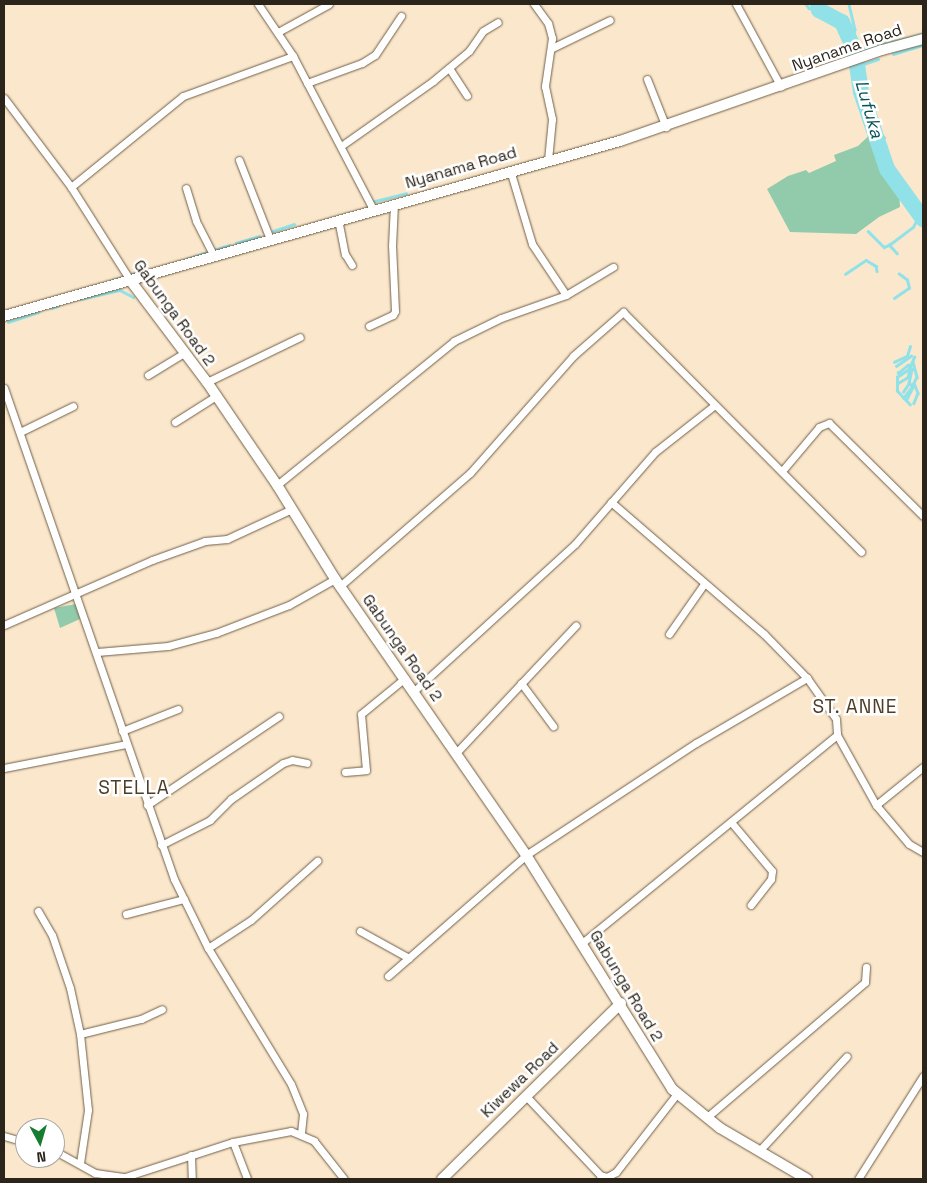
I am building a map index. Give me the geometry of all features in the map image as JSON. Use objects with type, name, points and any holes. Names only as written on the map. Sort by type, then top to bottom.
[{"type":"street","points":[[258,4],[294,56],[373,209]]},
{"type":"street","points":[[278,32],[328,4]]},
{"type":"street","points":[[534,4],[548,23],[552,48],[545,86],[552,119],[548,160]]},
{"type":"street","points":[[736,4],[781,87]]},
{"type":"street","points":[[307,83],[362,64],[375,55],[401,16]]},
{"type":"street","points":[[552,48],[610,20]]},
{"type":"street","points":[[342,146],[449,68],[469,51],[483,31],[498,22]]},
{"type":"street","name":"Nyanama Road","points":[[4,316],[666,126],[882,50],[923,39]]},
{"type":"street","points":[[71,187],[183,96],[294,56]]},
{"type":"street","points":[[449,68],[467,96]]},
{"type":"street","points":[[646,80],[666,126]]},
{"type":"street","name":"Gabunga Road 2","points":[[4,98],[71,187],[130,280],[207,382],[277,485],[337,582],[526,855],[621,1003],[676,1095],[706,1118],[802,1178]]},
{"type":"street","points":[[239,160],[270,239]]},
{"type":"street","points":[[510,170],[532,244],[566,295]]},
{"type":"street","points":[[186,188],[196,221],[213,255]]},
{"type":"street","points":[[369,326],[393,316],[395,311],[392,246],[394,203]]},
{"type":"street","points":[[338,219],[345,254],[352,265]]},
{"type":"street","points":[[277,485],[454,341],[501,318],[566,295],[613,268]]},
{"type":"street","points":[[97,652],[168,646],[216,633],[289,605],[337,582],[470,473],[573,356],[623,312],[861,552]]},
{"type":"street","points":[[207,382],[300,337]]},
{"type":"street","points":[[148,375],[184,352]]},
{"type":"street","points":[[4,388],[77,591],[126,744],[161,845],[208,948],[291,1084],[303,1114],[301,1132]]},
{"type":"street","points":[[175,422],[216,396]]},
{"type":"street","points":[[414,691],[575,544],[655,452],[715,405]]},
{"type":"street","points":[[20,432],[73,406]]},
{"type":"street","points":[[782,471],[819,427],[829,423],[923,516]]},
{"type":"street","points":[[611,502],[764,634],[806,678],[836,719],[837,736],[876,805],[909,844],[923,852]]},
{"type":"street","points":[[4,625],[77,591],[174,551],[205,541],[227,539],[292,509]]},
{"type":"street","points":[[669,634],[704,584]]},
{"type":"street","points":[[456,753],[576,626]]},
{"type":"street","points":[[345,772],[366,770],[361,714],[405,678]]},
{"type":"street","points":[[388,976],[526,855],[696,743],[806,678]]},
{"type":"street","points":[[521,684],[553,726]]},
{"type":"street","points":[[122,731],[178,709]]},
{"type":"street","points":[[147,805],[279,716]]},
{"type":"street","points":[[582,942],[837,736]]},
{"type":"street","points":[[4,768],[126,744]]},
{"type":"street","points":[[161,845],[210,820],[231,799],[283,763],[292,760],[307,763]]},
{"type":"street","points":[[876,805],[923,767]]},
{"type":"street","points":[[731,822],[772,872],[771,879],[751,905]]},
{"type":"street","points":[[208,948],[251,920],[316,861]]},
{"type":"street","points":[[126,914],[184,899]]},
{"type":"street","points":[[38,911],[52,935],[70,988],[80,1034],[88,1110],[80,1163]]},
{"type":"street","points":[[360,931],[409,958]]},
{"type":"street","points":[[706,1118],[865,982],[866,967]]},
{"type":"street","name":"Kiwewa Road","points":[[442,1179],[525,1095],[621,1003]]},
{"type":"street","points":[[80,1034],[141,1019],[162,1009]]},
{"type":"street","points":[[759,1151],[846,1056]]},
{"type":"street","points":[[858,1179],[923,1076]]},
{"type":"street","points":[[525,1095],[600,1175],[607,1177],[616,1172],[676,1095]]},
{"type":"street","points":[[65,1156],[80,1163],[94,1176],[115,1177],[134,1175],[233,1142],[279,1131],[301,1132],[314,1141],[344,1179]]},
{"type":"street","points":[[233,1142],[247,1179]]},
{"type":"street","points":[[191,1155],[192,1179]]},
{"type":"green space","points":[[878,127],[886,138],[883,141],[899,189],[900,207],[879,217],[856,234],[790,232],[767,189],[788,176],[806,170],[809,173],[836,161],[834,155],[858,146]]},
{"type":"green space","points":[[76,604],[80,619],[60,628],[54,608]]},
{"type":"waterway","points":[[806,4],[809,8],[819,10]]},
{"type":"waterway","name":"Lufuka","points":[[818,4],[819,10],[842,22],[855,51],[861,92],[887,169],[923,219]]},
{"type":"waterway","points":[[849,4],[855,29],[852,45]]},
{"type":"waterway","points":[[855,51],[923,34]]},
{"type":"waterway","points":[[893,54],[923,45]]},
{"type":"waterway","points":[[857,66],[878,59]]},
{"type":"waterway","points":[[371,202],[406,193]]},
{"type":"waterway","name":"Lufuka","points":[[917,210],[923,207]]},
{"type":"waterway","points":[[897,254],[889,245],[913,227],[920,213]]},
{"type":"waterway","points":[[273,231],[294,224]]},
{"type":"waterway","points":[[868,231],[884,247],[889,245]]},
{"type":"waterway","points":[[236,243],[259,236]]},
{"type":"waterway","points":[[214,250],[229,245]]},
{"type":"waterway","points":[[187,259],[207,252]]},
{"type":"waterway","points":[[845,274],[866,260],[876,266],[877,271]]},
{"type":"waterway","points":[[132,274],[145,271]]},
{"type":"waterway","points":[[894,298],[909,288],[907,280],[899,274]]},
{"type":"waterway","points":[[113,280],[120,278]]},
{"type":"waterway","points":[[80,299],[120,290],[133,297]]},
{"type":"waterway","points":[[51,308],[58,306]]},
{"type":"waterway","points":[[8,322],[38,312]]},
{"type":"waterway","points":[[894,362],[907,356],[910,346]]},
{"type":"waterway","points":[[896,366],[911,356]]},
{"type":"waterway","points":[[910,405],[897,391],[897,377],[909,369],[914,357]]},
{"type":"waterway","points":[[913,362],[917,377],[914,383],[918,393],[914,403]]},
{"type":"waterway","points":[[900,375],[898,373],[908,365],[912,369],[909,383],[913,386],[904,398]]},
{"type":"waterway","points":[[898,383],[908,377],[909,369]]},
{"type":"waterway","points":[[903,392],[909,383]]},
{"type":"waterway","points":[[906,400],[913,386]]},
{"type":"district","name":"ST. ANNE","points":[[855,707]]},
{"type":"district","name":"STELLA","points":[[134,788]]}]
